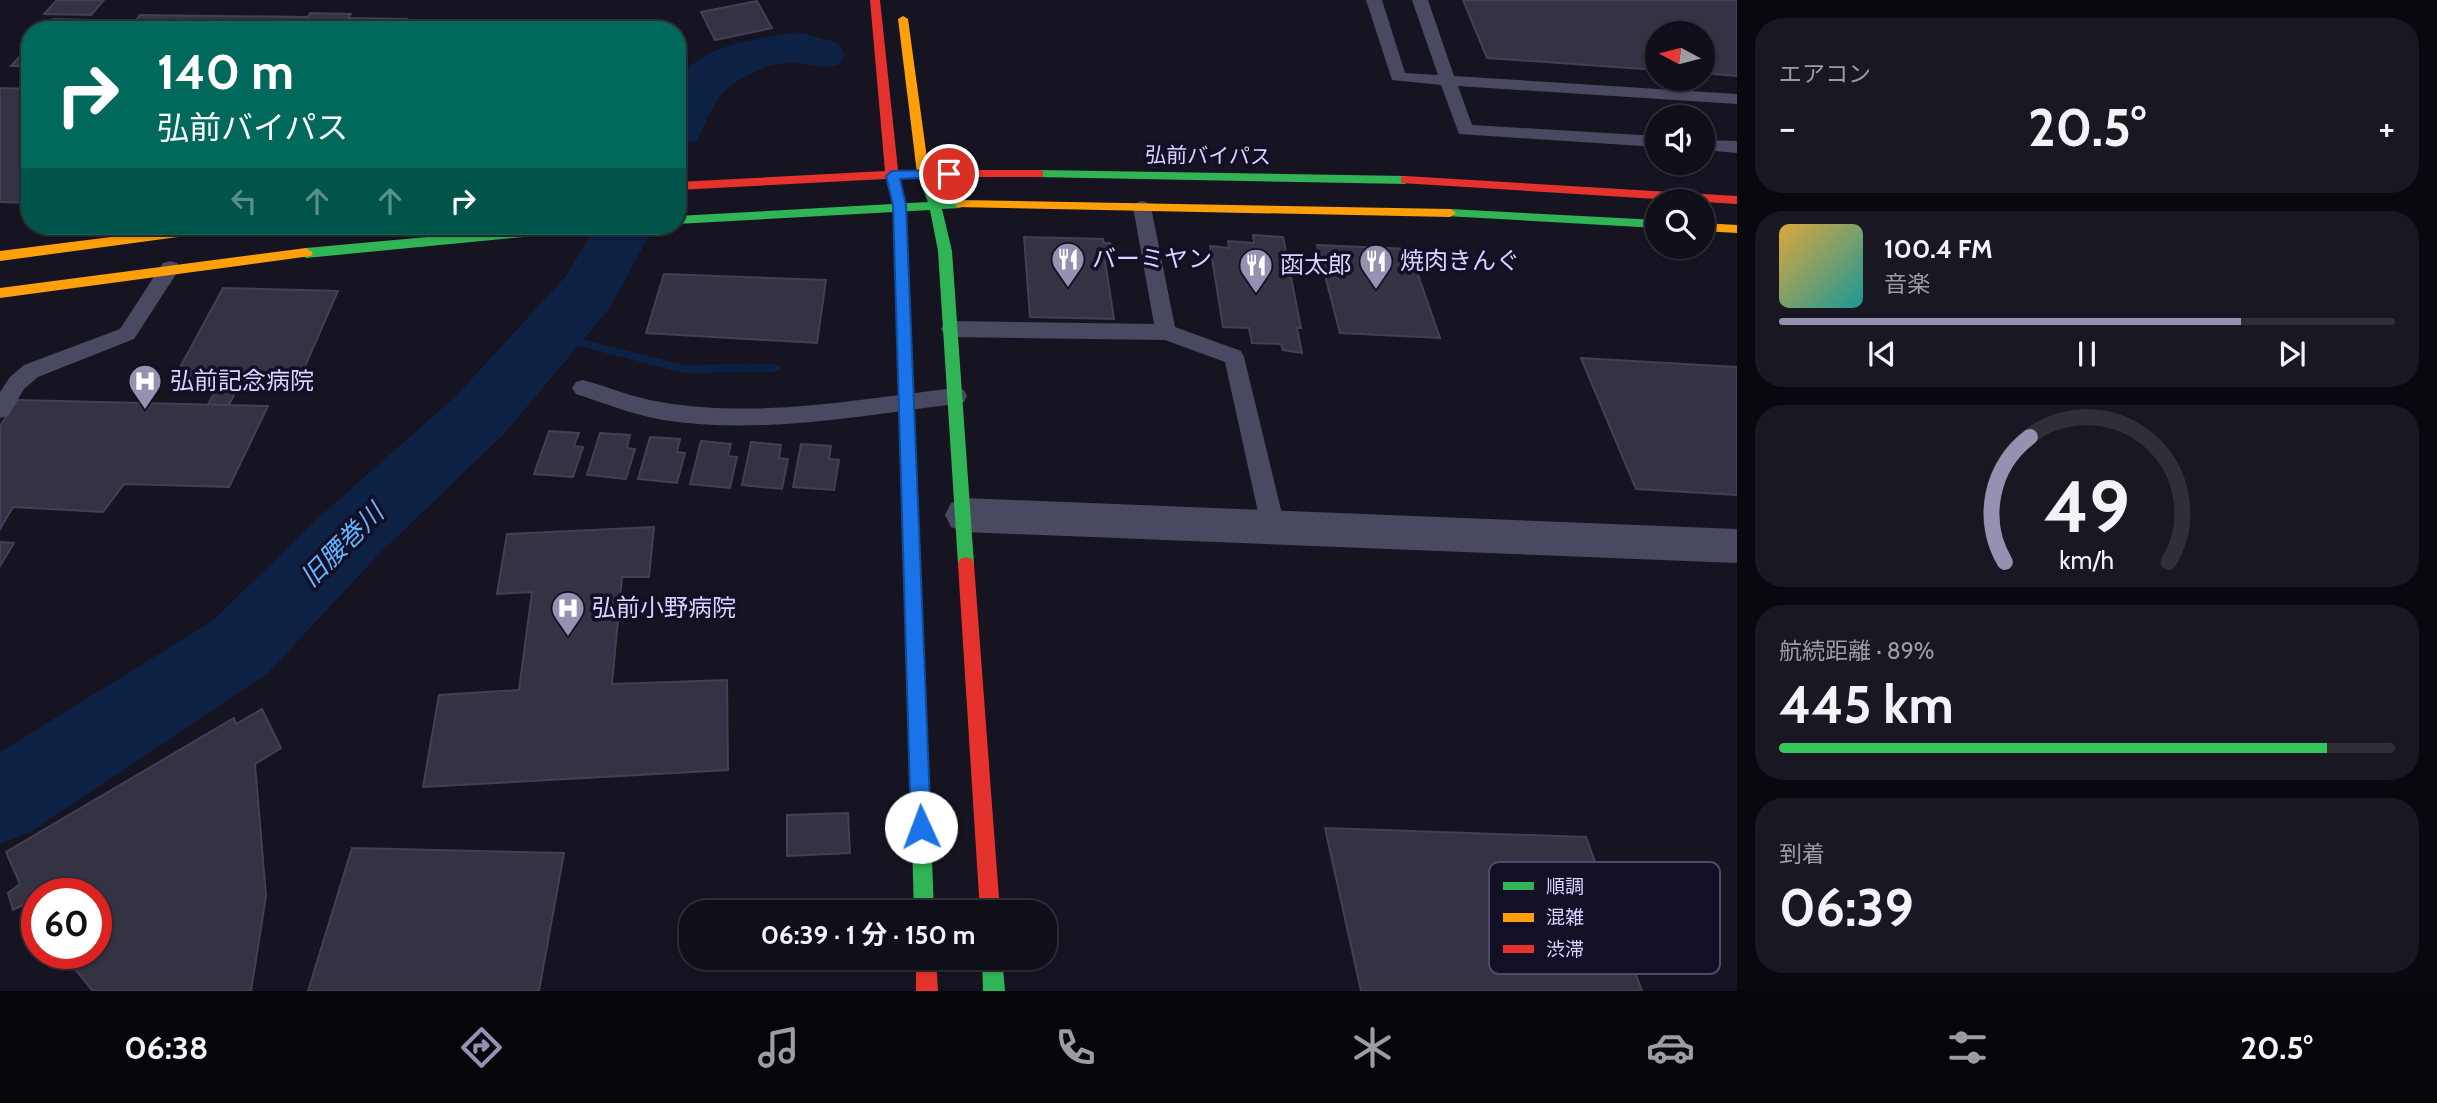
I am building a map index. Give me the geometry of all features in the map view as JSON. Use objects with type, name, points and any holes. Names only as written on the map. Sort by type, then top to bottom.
[{"type":"main road","points":[[875,0],[892,176],[899,205],[924,900]]},
{"type":"main road","points":[[900,0],[923,173],[936,204],[946,251],[989,900]]},
{"type":"main road","name":"弘前バイパス","points":[[686,185],[923,173],[1424,180],[1737,200]]},
{"type":"main road","points":[[686,219],[936,204],[1499,214],[1645,223]]},
{"type":"main road","points":[[1715,228],[1737,229]]},
{"type":"main road","points":[[0,256],[161,235]]},
{"type":"main road","points":[[0,293],[170,268],[485,235]]},
{"type":"main road","points":[[926,970],[927,991]]},
{"type":"main road","points":[[993,970],[994,991]]},
{"type":"street","points":[[965,515],[1737,546]]},
{"type":"lane","points":[[1374,0],[1398,77],[1737,99]]},
{"type":"lane","points":[[1420,0],[1465,130],[1645,141]]},
{"type":"lane","points":[[1715,146],[1737,147]]},
{"type":"lane","points":[[1142,207],[1166,332]]},
{"type":"lane","points":[[0,410],[17,383],[31,371],[127,334],[170,268]]},
{"type":"lane","points":[[951,329],[1166,332],[1234,357],[1273,526]]},
{"type":"lane","points":[[583,388],[660,411],[717,416],[795,414],[956,396]]},
{"type":"building","points":[[57,0],[104,0],[91,15],[44,14]]},
{"type":"building","points":[[1463,0],[1737,0],[1737,76],[1715,74],[1715,21],[1645,21],[1645,69],[1487,58]]},
{"type":"building","points":[[757,1],[772,28],[715,40],[701,12]]},
{"type":"building","points":[[310,13],[351,14],[348,18],[407,19],[136,21],[140,15],[308,17]]},
{"type":"building","points":[[53,19],[89,20],[88,21],[51,21]]},
{"type":"building","points":[[21,55],[21,66],[11,66]]},
{"type":"building","points":[[0,88],[21,89],[21,203],[0,202]]},
{"type":"building","name":"函太郎","points":[[1253,235],[1283,237],[1301,328],[1297,328],[1302,353],[1283,350],[1281,344],[1252,343],[1249,328],[1223,327],[1210,246],[1229,248],[1228,241],[1254,243]]},
{"type":"building","name":"バーミヤン","points":[[1024,237],[1103,239],[1104,243],[1110,243],[1112,261],[1105,261],[1114,319],[1030,317]]},
{"type":"building","name":"焼肉きんぐ","points":[[1317,245],[1409,249],[1440,338],[1340,333]]},
{"type":"building","points":[[664,274],[826,280],[817,343],[646,333]]},
{"type":"building","points":[[223,288],[338,291],[296,387],[238,387],[229,405],[208,404],[218,387],[171,384]]},
{"type":"building","points":[[1581,358],[1737,367],[1737,495],[1636,489]]},
{"type":"building","points":[[17,400],[268,406],[229,487],[124,484],[103,512],[13,507],[0,529],[0,426]]},
{"type":"building","points":[[549,431],[579,433],[574,446],[583,447],[573,477],[534,474]]},
{"type":"building","points":[[600,433],[630,435],[627,448],[635,449],[626,479],[587,475]]},
{"type":"building","points":[[650,437],[680,439],[677,452],[685,453],[677,483],[638,479]]},
{"type":"building","points":[[701,441],[731,444],[728,456],[737,457],[730,488],[690,484]]},
{"type":"building","points":[[751,442],[781,445],[779,458],[788,459],[782,489],[742,485]]},
{"type":"building","points":[[801,444],[831,446],[829,459],[839,460],[834,490],[793,487]]},
{"type":"building","points":[[654,527],[649,577],[622,577],[612,684],[727,680],[728,770],[423,787],[439,695],[519,690],[532,592],[497,594],[507,534]]},
{"type":"building","points":[[0,542],[14,543],[0,566]]},
{"type":"building","points":[[262,709],[281,748],[255,764],[266,896],[251,991],[93,991],[75,969],[112,969],[112,878],[21,878],[21,906],[13,910],[8,893],[20,884],[6,852],[234,718],[236,724]]},
{"type":"building","points":[[848,813],[850,853],[787,856],[787,815]]},
{"type":"building","points":[[1325,828],[1586,837],[1595,862],[1489,862],[1489,974],[1636,974],[1642,991],[1361,991]]},
{"type":"building","points":[[352,848],[564,853],[539,991],[308,991]]},
{"type":"waterway","name":"旧腰巻川","points":[[686,112],[699,87],[722,68],[748,56],[798,47],[820,54]]},
{"type":"waterway","name":"旧腰巻川","points":[[0,801],[239,648],[353,532],[480,415],[588,292],[620,235]]},
{"type":"waterway","points":[[551,335],[683,369],[775,368]]},
{"type":"traffic: fast","points":[[923,173],[935,204],[945,251],[966,564]]},
{"type":"traffic: fast","points":[[1039,174],[1405,180]]},
{"type":"traffic: fast","points":[[686,219],[960,204]]},
{"type":"traffic: fast","points":[[1450,213],[1645,223]]},
{"type":"traffic: fast","points":[[306,253],[499,235]]},
{"type":"traffic: fast","points":[[917,701],[924,900]]},
{"type":"traffic: fast","points":[[993,970],[994,991]]},
{"type":"traffic: slow","points":[[903,19],[923,173]]},
{"type":"traffic: slow","points":[[892,176],[899,205],[917,701]]},
{"type":"traffic: slow","points":[[960,204],[1450,213]]},
{"type":"traffic: slow","points":[[1715,228],[1737,229]]},
{"type":"traffic: slow","points":[[0,256],[161,235]]},
{"type":"traffic: slow","points":[[0,293],[306,253]]},
{"type":"traffic: jam","points":[[875,0],[892,176]]},
{"type":"traffic: jam","points":[[686,186],[923,173],[1039,174]]},
{"type":"traffic: jam","points":[[1405,180],[1737,200]]},
{"type":"traffic: jam","points":[[966,564],[989,900]]},
{"type":"traffic: jam","points":[[926,970],[927,991]]},
{"type":"place","name":"バーミヤン","points":[[1068,289]]},
{"type":"place","name":"焼肉きんぐ","points":[[1376,291]]},
{"type":"place","name":"函太郎","points":[[1256,295]]},
{"type":"place","name":"弘前記念病院","points":[[145,411]]},
{"type":"place","name":"弘前小野病院","points":[[568,638]]},
{"type":"route","points":[[921,827],[899,205],[892,176],[949,174]]}]
